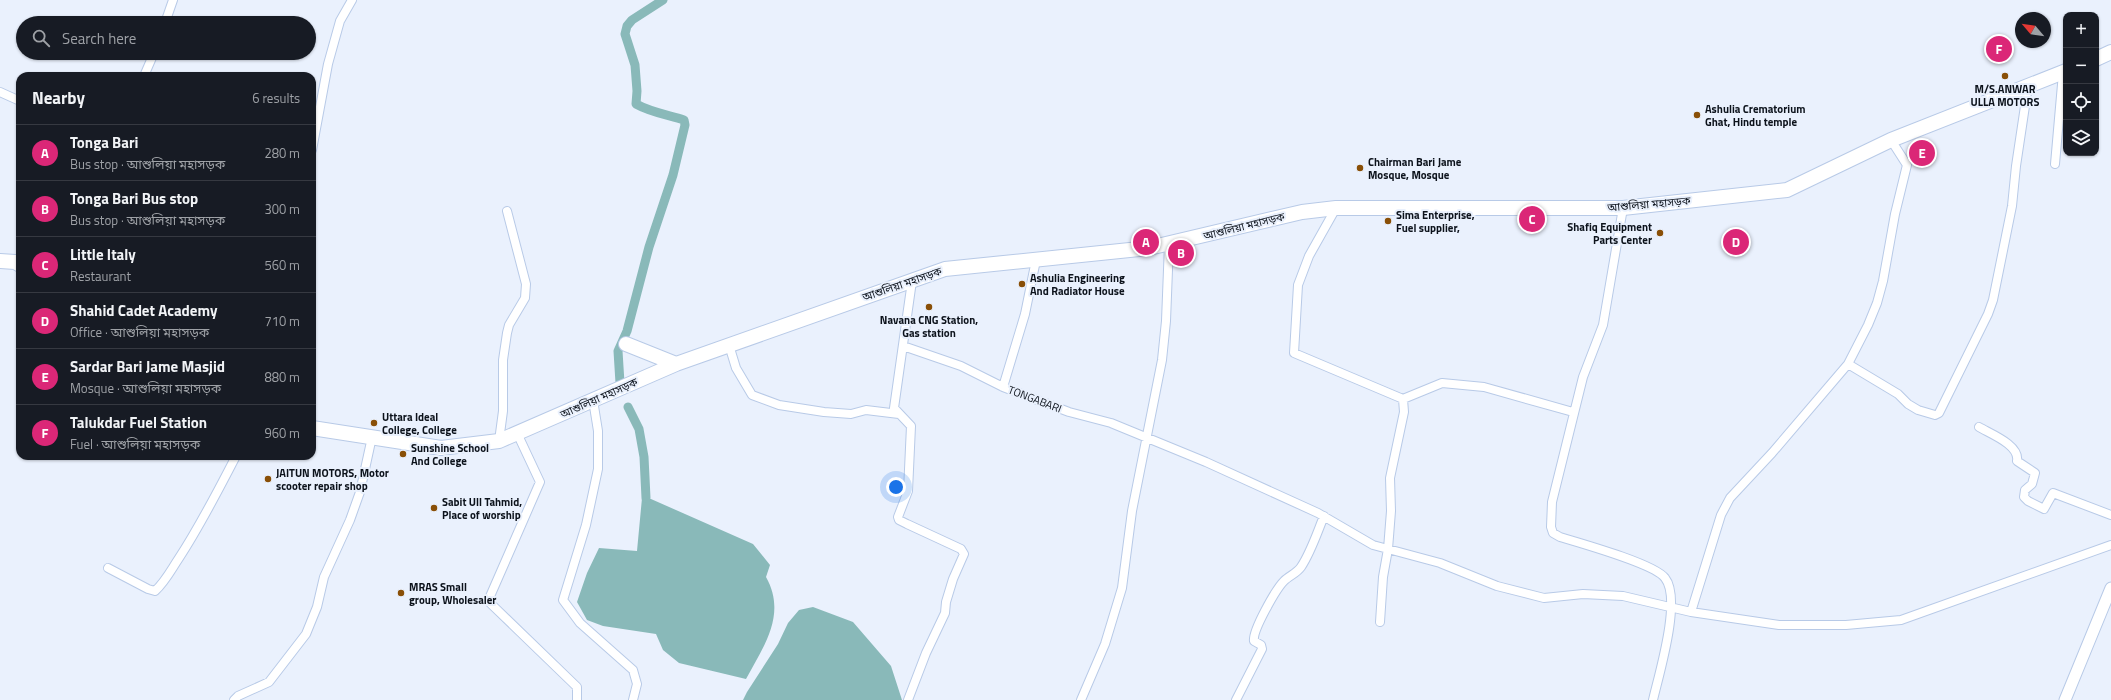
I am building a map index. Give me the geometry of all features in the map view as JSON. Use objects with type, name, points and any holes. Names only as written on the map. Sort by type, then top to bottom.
[{"type":"highway","points":[[2099,58],[2111,52]]},
{"type":"highway","name":"আশুলিয়া মহাসড়ক","points":[[316,429],[442,448],[499,441],[676,364],[945,269],[1149,248],[1302,212],[1336,208],[1623,208],[1787,190],[1891,140],[2063,72]]},
{"type":"highway","points":[[0,261],[16,263]]},
{"type":"highway","points":[[626,344],[676,364]]},
{"type":"street","points":[[168,16],[174,0]]},
{"type":"street","points":[[316,128],[328,64],[340,21],[352,0]]},
{"type":"street","points":[[146,72],[151,60]]},
{"type":"street","points":[[2055,164],[2063,82]]},
{"type":"street","points":[[1848,364],[1898,394],[1908,404],[1918,410],[1935,415],[1939,413],[1988,314],[1993,300],[2012,206],[2016,166],[2028,86]]},
{"type":"street","points":[[0,92],[16,99]]},
{"type":"street","points":[[1691,612],[1720,516],[1730,498],[1772,453],[1848,364],[1877,303],[1907,165],[1905,159],[1891,140]]},
{"type":"street","points":[[1336,208],[1309,256],[1298,285],[1294,353],[1403,399],[1442,383],[1484,387],[1573,412]]},
{"type":"street","points":[[1623,208],[1603,325],[1583,377],[1573,412],[1552,502],[1551,527],[1553,533],[1624,557],[1661,573],[1670,586],[1671,607],[1665,653],[1653,700]]},
{"type":"street","points":[[499,441],[503,411],[503,360],[507,334],[509,325],[525,298],[526,284],[507,211]]},
{"type":"street","points":[[1082,700],[1105,644],[1122,588],[1132,511],[1145,439],[1162,360],[1166,321],[1169,244]]},
{"type":"street","name":"TONGABARI","points":[[1036,260],[1025,314],[1003,387],[1069,412],[1111,423],[1145,439],[1206,462],[1324,516],[1373,545],[1440,563],[1497,586],[1544,598],[1583,594],[1623,596],[1691,612],[1779,625],[1846,625],[1901,620],[2111,544]]},
{"type":"street","points":[[908,700],[926,653],[945,613],[946,602],[952,579],[964,554],[961,549],[899,520],[898,517],[908,491],[911,426],[894,408],[912,281]]},
{"type":"street","points":[[729,345],[736,368],[752,394],[779,405],[824,412],[851,414],[866,410],[899,414]]},
{"type":"street","points":[[903,346],[961,366],[1003,387]]},
{"type":"street","points":[[1380,622],[1383,577],[1388,549],[1391,511],[1390,478],[1404,412],[1403,399]]},
{"type":"street","points":[[593,400],[598,431],[598,469],[586,525],[563,600],[580,623],[633,670],[637,684],[633,700]]},
{"type":"street","points":[[1979,427],[2015,448],[2018,456],[2017,461],[2036,473],[2032,484],[2025,490],[2024,497],[2028,501],[2044,509],[2053,493],[2111,515]]},
{"type":"street","points":[[517,433],[540,482],[488,601],[577,687],[577,700]]},
{"type":"street","points":[[234,700],[238,696],[269,682],[306,634],[317,607],[324,577],[353,513],[360,492],[372,437]]},
{"type":"street","points":[[108,568],[148,590],[155,591],[162,585],[194,535],[215,499],[234,460]]},
{"type":"street","points":[[1236,700],[1262,649],[1261,645],[1254,641],[1253,637],[1275,592],[1284,581],[1300,569],[1324,516]]},
{"type":"street","points":[[2065,700],[2111,588]]},
{"type":"shaded area","points":[[642,498],[651,499],[753,544],[770,565],[766,577],[772,591],[774,617],[766,642],[746,679],[679,663],[663,650],[656,634],[603,626],[587,620],[577,602],[587,573],[599,548],[637,551]]},
{"type":"shaded area","points":[[813,607],[853,622],[891,666],[902,700],[743,700],[778,644],[788,623],[799,610]]},
{"type":"waterway","points":[[620,383],[618,351],[627,331],[649,247],[673,175],[685,125],[684,120],[653,111],[636,104],[637,91],[635,65],[625,34],[627,26],[632,20],[663,0]]},
{"type":"waterway","points":[[628,407],[639,429],[644,457],[646,498]]},
{"type":"place","name":"Talukdar Fuel Station","points":[[1999,49]]},
{"type":"place","name":"M/S.ANWAR ULLA MOTORS","points":[[2005,76]]},
{"type":"place","name":"Ashulia Crematorium Ghat, Hindu temple","points":[[1697,115]]},
{"type":"place","name":"Sardar Bari Jame Masjid","points":[[1922,153]]},
{"type":"place","name":"Chairman Bari Jame Mosque, Mosque","points":[[1360,168]]},
{"type":"place","name":"Little Italy","points":[[1532,219]]},
{"type":"place","name":"Sima Enterprise, Fuel supplier,","points":[[1388,221]]},
{"type":"place","name":"Shafiq Equipment Parts Center","points":[[1660,233]]},
{"type":"place","name":"Tonga Bari","points":[[1146,242]]},
{"type":"place","name":"Shahid Cadet Academy","points":[[1736,242]]},
{"type":"place","name":"Tonga Bari Bus stop","points":[[1181,253]]},
{"type":"place","name":"Ashulia Engineering And Radiator House","points":[[1022,284]]},
{"type":"place","name":"Navana CNG Station, Gas station","points":[[929,307]]},
{"type":"place","name":"Uttara Ideal College, College","points":[[374,423]]},
{"type":"place","name":"Sunshine School And College","points":[[403,454]]},
{"type":"place","name":"JAITUN MOTORS, Motor scooter repair shop","points":[[268,479]]},
{"type":"place","name":"Sabit Ull Tahmid, Place of worship","points":[[434,508]]},
{"type":"place","name":"MRAS Small group, Wholesaler","points":[[401,593]]}]
